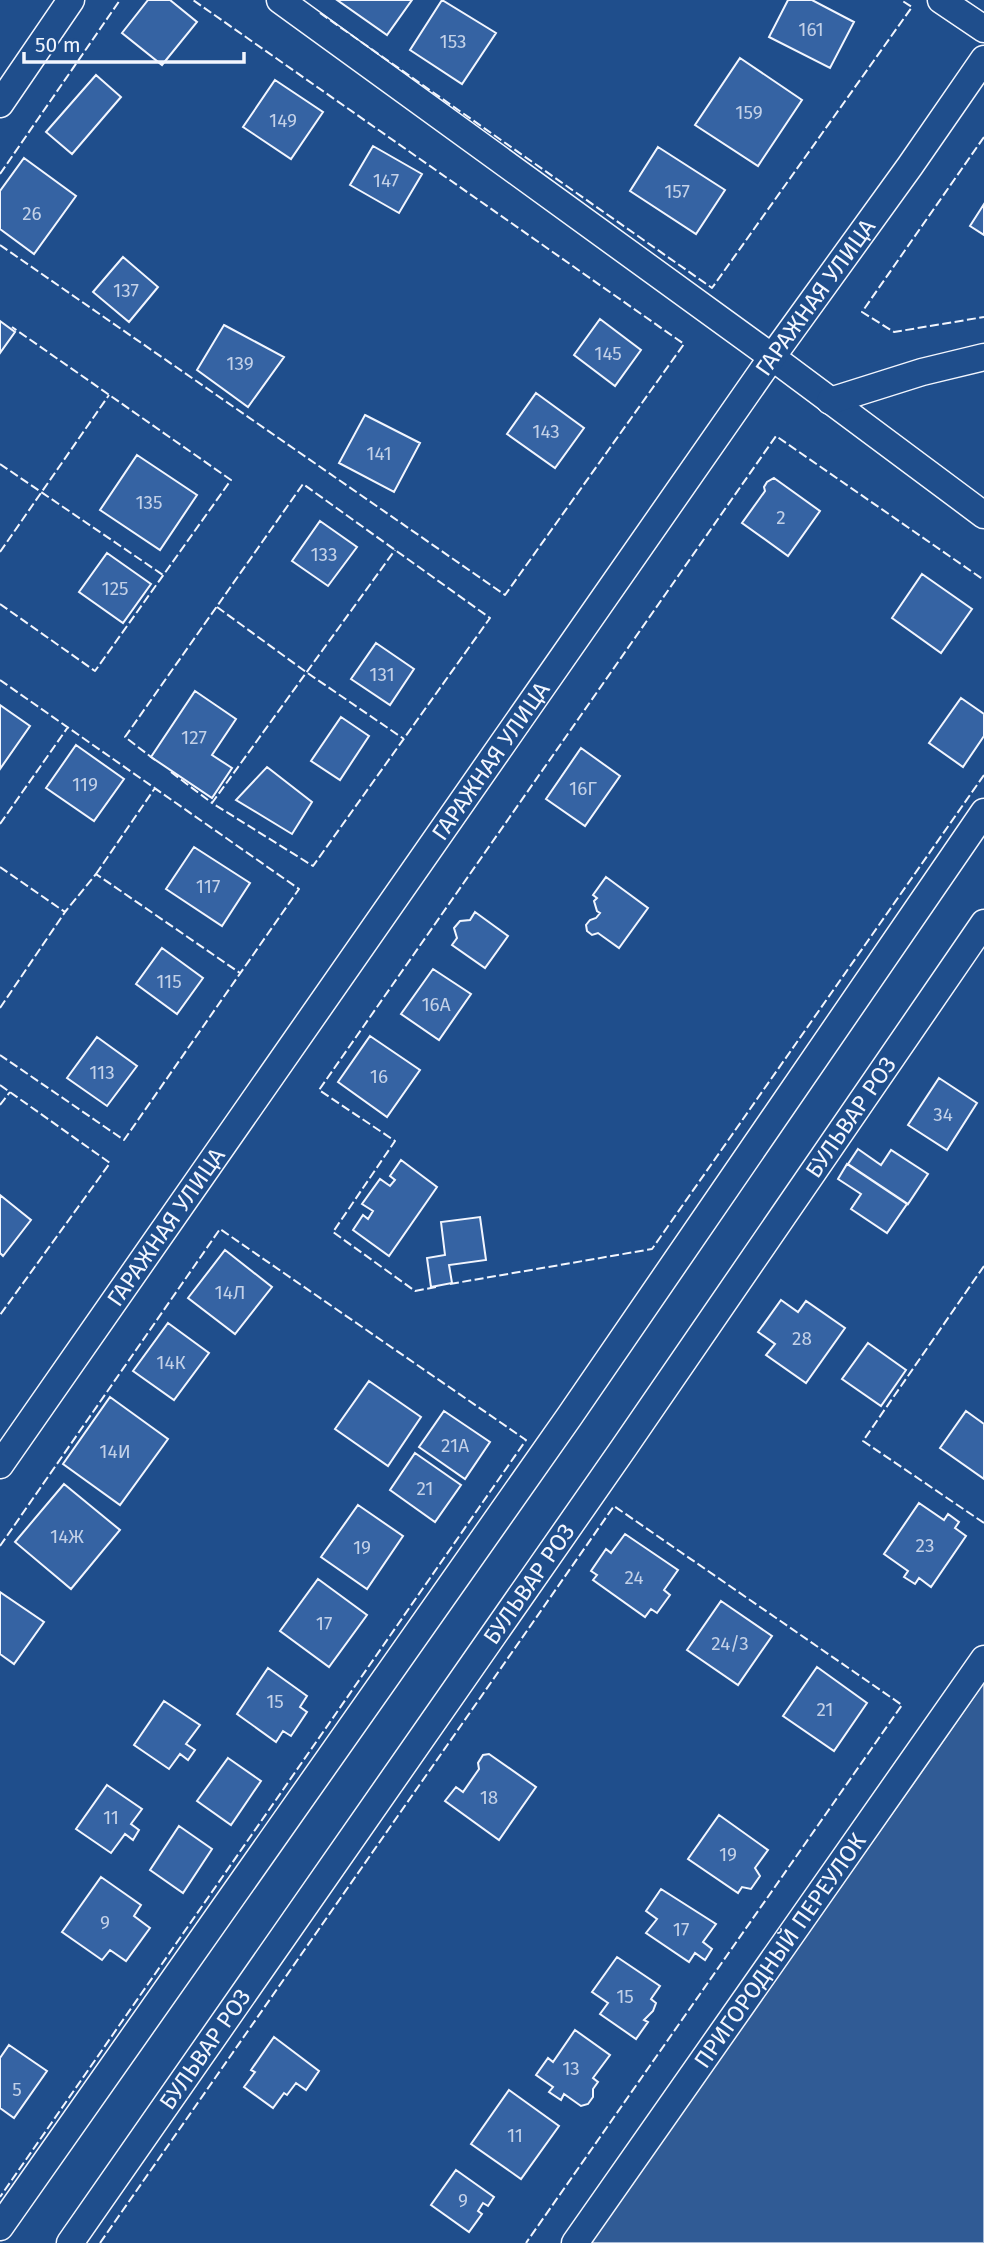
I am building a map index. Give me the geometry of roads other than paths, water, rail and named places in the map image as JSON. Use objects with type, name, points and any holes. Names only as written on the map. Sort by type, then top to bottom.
[{"type":"street","points":[[0,104],[71,0]]},
{"type":"street","points":[[281,0],[772,357],[984,515]]},
{"type":"street","points":[[941,0],[984,29]]},
{"type":"street","name":"ГАРАЖНАЯ УЛИЦА","points":[[0,1465],[772,357],[984,59]]},
{"type":"street","points":[[830,401],[922,372],[984,358]]},
{"type":"street","points":[[0,2227],[569,1417],[984,812]]},
{"type":"street","name":"БУЛЬВАР РОЗ","points":[[71,2243],[623,1449],[984,923]]},
{"type":"street","name":"ПРИГОРОДНЫЙ ПЕРЕУЛОК","points":[[575,2243],[984,1659]]}]
